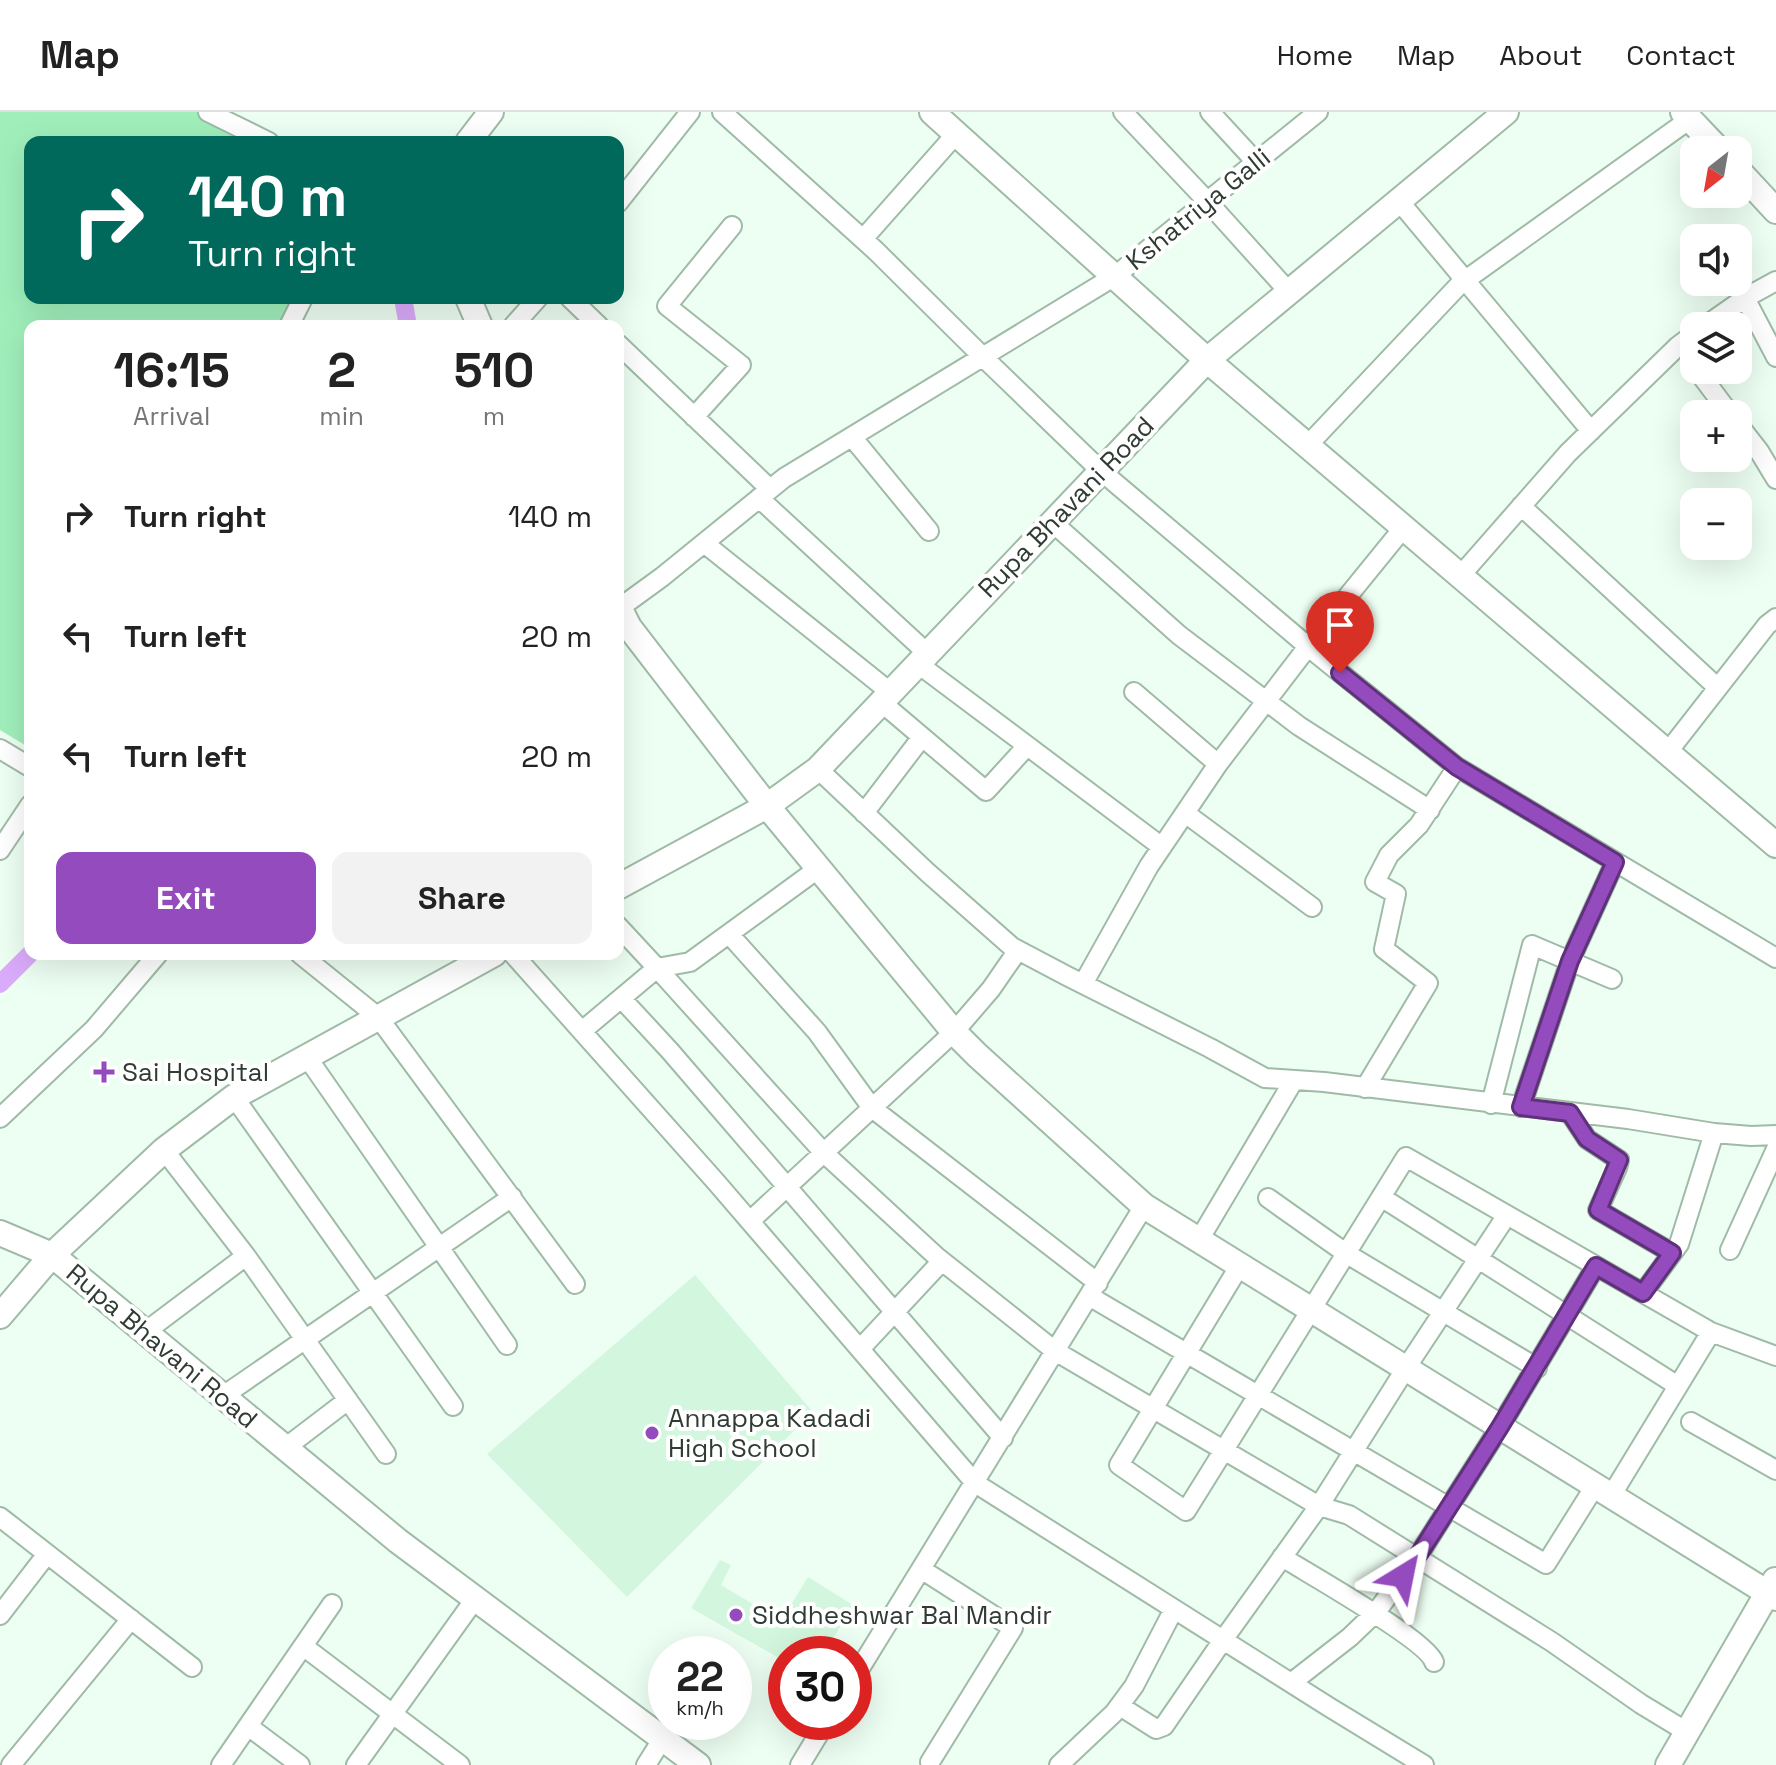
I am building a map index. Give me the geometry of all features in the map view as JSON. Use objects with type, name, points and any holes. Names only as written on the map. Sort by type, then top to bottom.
[{"type":"street","points":[[208,112],[257,136]]},
{"type":"street","points":[[473,136],[491,112]]},
{"type":"street","points":[[624,195],[690,112]]},
{"type":"street","points":[[722,112],[863,239],[1101,471],[1307,646],[1457,767],[1776,958]]},
{"type":"street","points":[[932,112],[1207,360],[1776,845]]},
{"type":"street","points":[[1123,112],[1289,292]]},
{"type":"street","points":[[1210,112],[1256,162]]},
{"type":"street","name":"Rupa Bhavani Road","points":[[624,884],[767,806],[818,769],[1207,360],[1506,112]]},
{"type":"street","name":"Kshatriya Galli","points":[[624,604],[662,577],[784,478],[1115,276],[1313,113]]},
{"type":"street","points":[[1308,445],[1465,281],[1686,116],[1705,136]]},
{"type":"street","points":[[863,239],[956,134]]},
{"type":"street","points":[[1752,185],[1776,211]]},
{"type":"street","points":[[1399,201],[1591,431]]},
{"type":"street","points":[[694,417],[741,365],[667,306],[732,226]]},
{"type":"street","points":[[1725,312],[1776,281]]},
{"type":"street","points":[[1745,298],[1776,357]]},
{"type":"street","points":[[518,320],[533,304]]},
{"type":"street","points":[[576,304],[593,320]]},
{"type":"street","points":[[1461,575],[1568,453],[1678,346],[1680,349]]},
{"type":"street","points":[[624,350],[694,417],[922,658],[1027,746],[1162,847]]},
{"type":"street","points":[[1707,384],[1719,400]]},
{"type":"street","points":[[852,437],[929,531]]},
{"type":"street","points":[[1752,442],[1776,479]]},
{"type":"street","points":[[1521,506],[1718,688]]},
{"type":"street","points":[[1052,522],[1179,635],[1299,726],[1430,810]]},
{"type":"street","points":[[1083,984],[1149,866],[1218,764],[1307,646],[1404,527]]},
{"type":"street","points":[[704,543],[885,697],[922,737],[986,791],[1027,746]]},
{"type":"street","points":[[624,617],[767,806],[954,1032],[1144,1206],[1603,1491],[1773,1590],[1668,1765]]},
{"type":"street","points":[[1667,753],[1767,625],[1776,618]]},
{"type":"street","points":[[1134,692],[1218,764]]},
{"type":"street","points":[[864,813],[922,737]]},
{"type":"street","points":[[0,749],[24,763]]},
{"type":"street","points":[[1365,1088],[1428,983],[1384,949],[1396,894],[1375,882],[1389,855],[1419,825],[1457,767]]},
{"type":"street","points":[[818,769],[1012,947],[1265,1078],[1628,1119],[1714,1133],[1776,1135]]},
{"type":"street","points":[[1185,813],[1312,907]]},
{"type":"street","points":[[0,850],[24,814]]},
{"type":"street","points":[[1521,1107],[1570,961],[1615,862]]},
{"type":"street","points":[[582,1031],[657,968],[690,962],[819,868]]},
{"type":"street","points":[[624,932],[824,1153],[942,1261],[1055,1351],[1319,1506],[1349,1515],[1559,1646],[1641,1704],[1687,1732]]},
{"type":"street","points":[[729,934],[817,1032],[872,1108],[1093,1289],[1186,1353],[1546,1564],[1678,1386],[1711,1332]]},
{"type":"street","points":[[1491,1104],[1532,945],[1612,979]]},
{"type":"street","points":[[750,1221],[954,1032],[991,989],[1018,950]]},
{"type":"street","points":[[0,1118],[94,1029],[153,960]]},
{"type":"street","points":[[307,960],[378,1017],[575,1284]]},
{"type":"street","name":"Rupa Bhavani Road","points":[[483,960],[234,1097],[164,1150],[52,1255],[398,1541],[648,1727]]},
{"type":"street","points":[[518,960],[750,1221],[975,1483],[1416,1763]]},
{"type":"street","points":[[621,998],[1003,1438]]},
{"type":"street","points":[[307,1057],[507,1345]]},
{"type":"street","points":[[1199,1240],[1294,1080]]},
{"type":"street","points":[[234,1097],[453,1406]]},
{"type":"street","points":[[1570,1113],[1587,1139],[1619,1160],[1598,1210],[1672,1253]]},
{"type":"street","points":[[1643,1293],[1679,1244],[1714,1133]]},
{"type":"street","points":[[1730,1250],[1776,1149]]},
{"type":"street","points":[[164,1150],[246,1256],[386,1454]]},
{"type":"street","points":[[1240,1265],[1119,1465],[1186,1511],[1406,1157],[1711,1332],[1773,1348]]},
{"type":"street","points":[[223,1396],[512,1197]]},
{"type":"street","points":[[1381,1197],[1678,1386]]},
{"type":"street","points":[[1268,1198],[1347,1254],[1537,1368]]},
{"type":"street","points":[[872,1649],[1144,1206]]},
{"type":"street","points":[[1120,1706],[1156,1729],[1164,1726],[1319,1506],[1507,1215]]},
{"type":"street","points":[[0,1233],[52,1255],[0,1316]]},
{"type":"street","points":[[145,1332],[246,1256]]},
{"type":"street","points":[[860,1349],[942,1261]]},
{"type":"street","points":[[1291,1683],[1374,1614],[1416,1558],[1537,1368],[1596,1266]]},
{"type":"street","points":[[285,1448],[348,1400]]},
{"type":"street","points":[[1691,1422],[1776,1470]]},
{"type":"street","points":[[0,1517],[192,1667]]},
{"type":"street","points":[[0,1615],[47,1554]]},
{"type":"street","points":[[1282,1557],[1407,1635],[1430,1654],[1434,1662]]},
{"type":"street","points":[[921,1569],[1013,1628],[930,1762]]},
{"type":"street","points":[[356,1765],[475,1599]]},
{"type":"street","points":[[221,1765],[332,1604]]},
{"type":"street","points":[[1059,1765],[1120,1706],[1134,1686],[1174,1609]]},
{"type":"street","points":[[11,1765],[131,1619]]},
{"type":"street","points":[[303,1646],[460,1765]]},
{"type":"street","points":[[248,1726],[300,1765]]},
{"type":"street","points":[[646,1765],[662,1740]]},
{"type":"street","name":"Rupa Bhavani Road","points":[[666,1740],[698,1765]]},
{"type":"street","points":[[800,1765],[815,1740]]},
{"type":"shaded area","name":"Annappa Kadadi High School","points":[[695,1275],[813,1412],[627,1597],[487,1454]]},
{"type":"shaded area","name":"Siddheshwar Bal Mandir","points":[[720,1560],[731,1565],[721,1585],[781,1621],[808,1577],[853,1605],[835,1636],[768,1636],[768,1652],[752,1643],[752,1636],[740,1636],[691,1608]]},
{"type":"green space","points":[[0,112],[217,112],[266,136],[24,136],[24,304],[294,304],[285,320],[24,320],[24,744],[0,730]]},
{"type":"waterway","points":[[404,304],[407,320]]},
{"type":"waterway","points":[[0,984],[24,960]]},
{"type":"place","name":"Sai Hospital","points":[[104,1072]]},
{"type":"place","name":"Annappa Kadadi High School","points":[[652,1433]]},
{"type":"place","name":"Siddheshwar Bal Mandir","points":[[736,1615]]},
{"type":"route","points":[[1340,673],[1457,767],[1615,862],[1570,961],[1521,1107],[1570,1113],[1587,1139],[1619,1160],[1598,1210],[1672,1253],[1643,1293],[1596,1266],[1537,1368],[1403,1576]]}]
